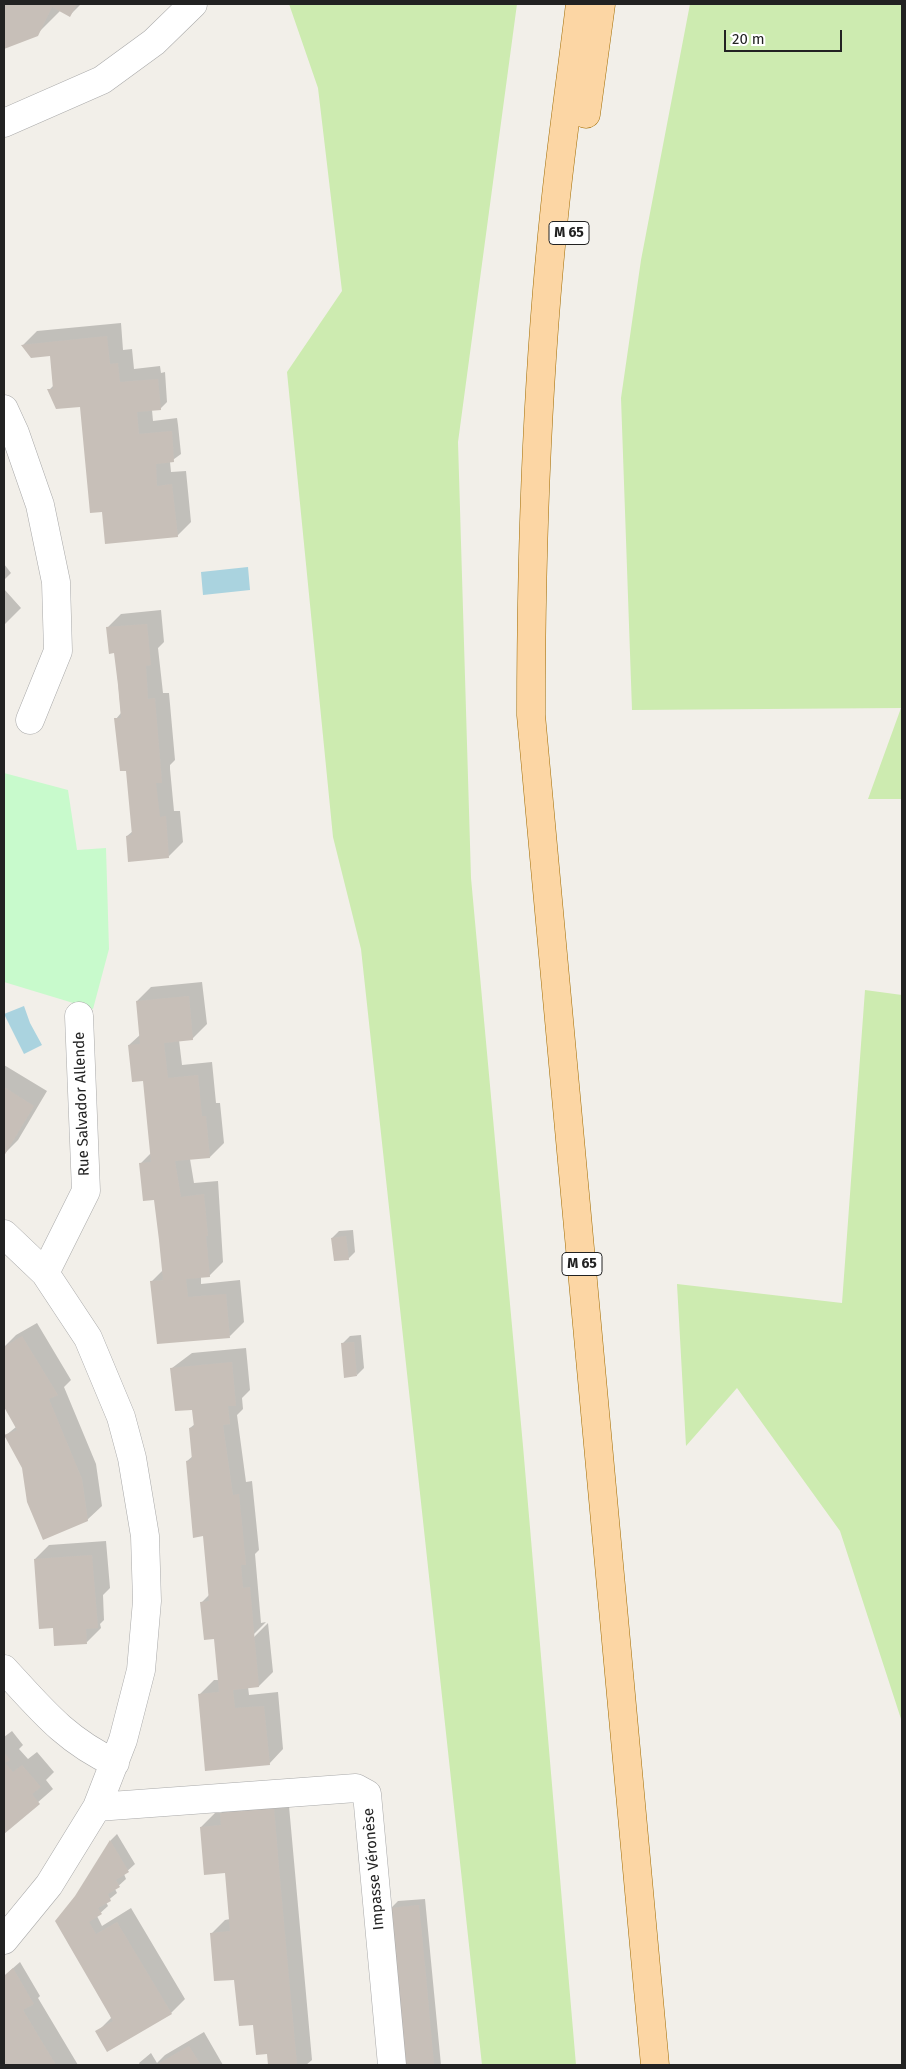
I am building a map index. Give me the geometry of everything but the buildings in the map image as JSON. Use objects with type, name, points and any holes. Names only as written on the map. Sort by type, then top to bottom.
[{"type":"main road","name":"M 65","points":[[580,4],[555,207],[535,462],[531,582],[531,715],[656,2065]]},
{"type":"main road","name":"M 65","points":[[535,462],[601,4]]},
{"type":"street","points":[[4,123],[102,80],[154,42],[193,4]]},
{"type":"street","points":[[4,409],[16,433],[40,505],[56,582],[58,651],[30,720]]},
{"type":"street","name":"Rue Salvador Allende","points":[[44,1273],[73,1220],[86,1191],[79,1016]]},
{"type":"street","points":[[4,1234],[44,1273],[88,1338],[121,1417],[132,1458],[146,1536],[147,1602],[141,1670],[123,1740],[97,1807],[48,1885],[4,1940]]},
{"type":"street","points":[[4,1669],[60,1729],[90,1751],[115,1763]]},
{"type":"street","name":"Impasse Véronèse","points":[[97,1807],[356,1788],[367,1794],[392,2065]]},
{"type":"green space","points":[[289,4],[517,4],[458,442],[471,878],[523,1446],[576,2065],[482,2065],[361,949],[333,837],[287,372],[342,291],[318,88]]},
{"type":"green space","points":[[690,4],[902,4],[902,799],[868,799],[901,708],[632,710],[621,398],[641,260]]},
{"type":"green space","points":[[4,773],[68,790],[77,850],[106,848],[109,949],[93,1009],[4,982]]},
{"type":"green space","points":[[865,990],[902,995],[902,1722],[840,1531],[737,1388],[686,1446],[677,1284],[842,1303]]},
{"type":"water","points":[[248,567],[250,590],[203,595],[201,572]]},
{"type":"water","points":[[24,1006],[30,1023],[42,1045],[24,1054],[4,1014]]}]
